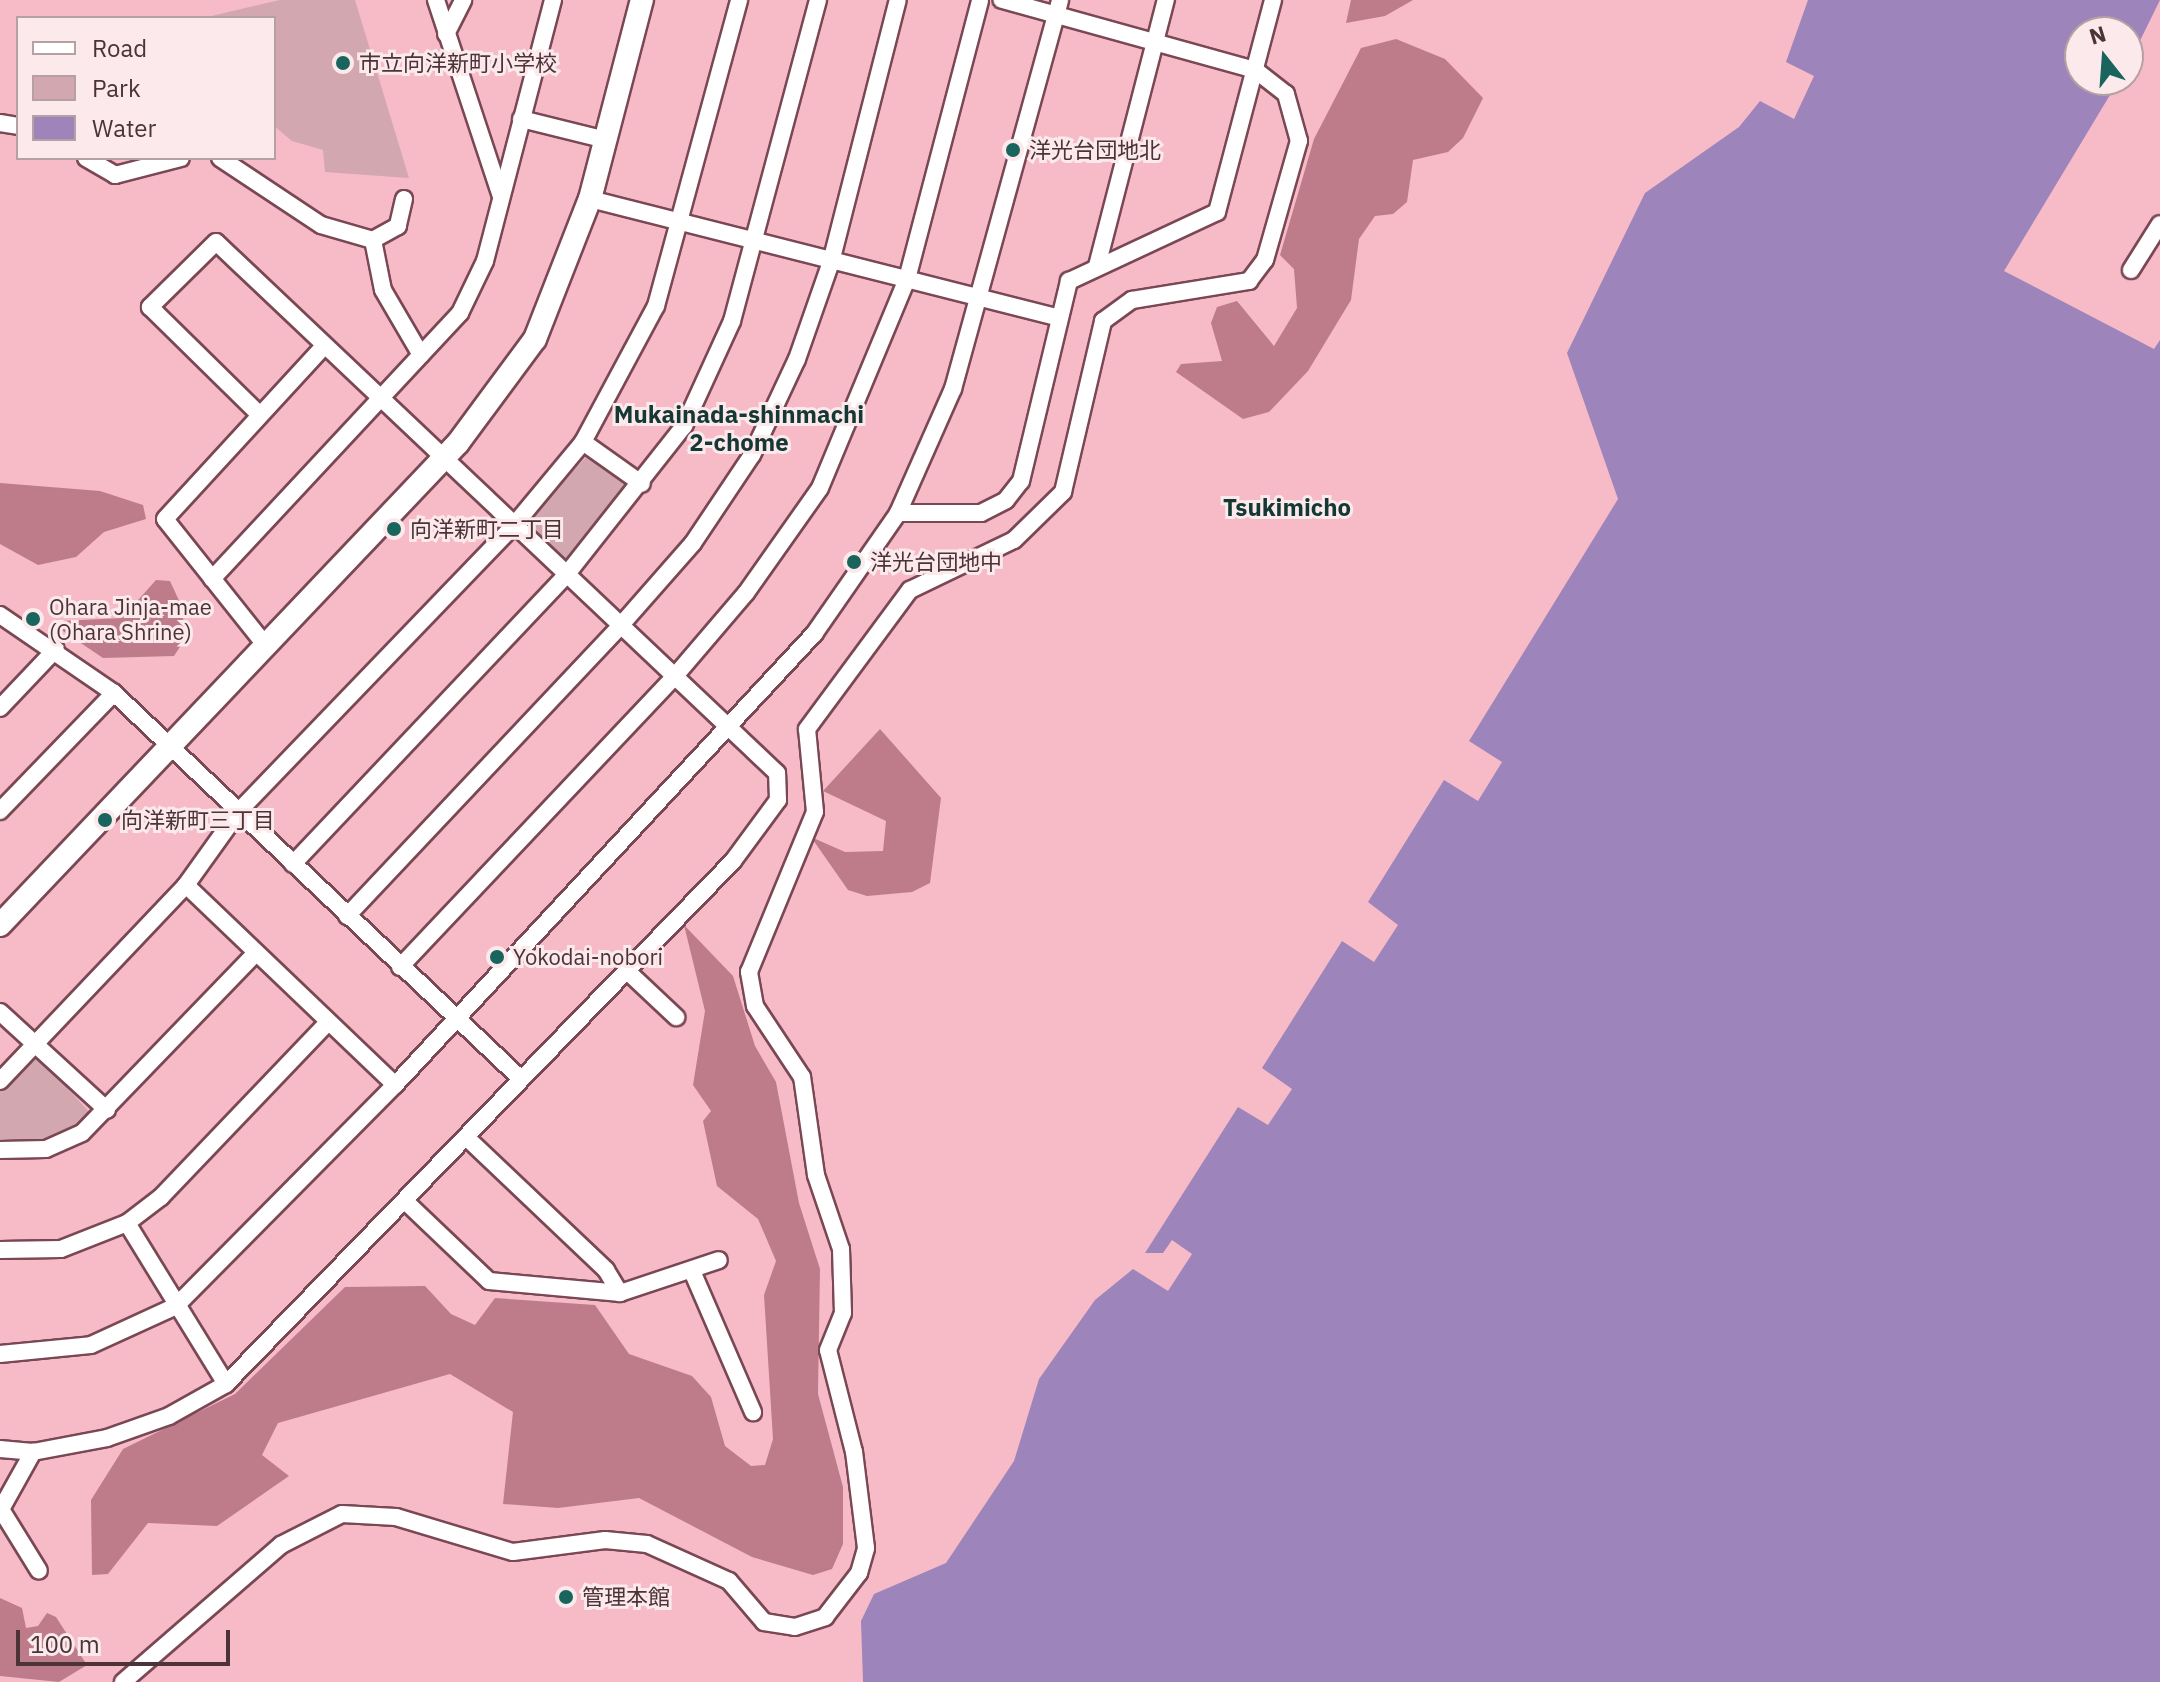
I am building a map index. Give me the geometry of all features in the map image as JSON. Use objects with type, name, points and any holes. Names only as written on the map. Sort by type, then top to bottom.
[{"type":"street","points":[[436,0],[501,197]]},
{"type":"street","points":[[446,34],[463,0]]},
{"type":"street","points":[[212,579],[421,355],[474,288],[553,0]]},
{"type":"street","points":[[0,925],[442,459],[535,339],[590,199],[642,0]]},
{"type":"street","points":[[0,1081],[186,885],[239,811],[515,524],[583,442],[656,306],[739,0]]},
{"type":"street","points":[[293,864],[567,574],[642,484],[684,426],[732,321],[818,0]]},
{"type":"street","points":[[347,916],[621,625],[693,543],[752,455],[797,359],[831,262],[898,0]]},
{"type":"street","points":[[400,967],[675,676],[746,593],[820,488],[907,279],[980,0]]},
{"type":"street","points":[[123,1682],[281,1545],[342,1514],[396,1517],[513,1552],[605,1540],[647,1544],[729,1581],[764,1622],[795,1627],[825,1617],[847,1591],[866,1548],[854,1452],[828,1350],[843,1313],[841,1249],[816,1175],[802,1077],[755,1006],[749,972],[815,812],[807,729],[910,590],[1014,540],[1063,492],[1103,321],[1132,300],[1229,289],[1249,281],[1265,260],[1299,141],[1286,94],[1255,70],[1058,7],[1002,0]]},
{"type":"street","points":[[1097,266],[1166,0]]},
{"type":"street","points":[[898,513],[981,513],[1014,491],[1069,281],[1217,212],[1273,0]]},
{"type":"street","points":[[0,1354],[91,1345],[176,1306],[395,1085],[729,730],[814,634],[898,513],[953,389],[1058,7]]},
{"type":"street","points":[[521,119],[606,140]]},
{"type":"street","points":[[89,160],[115,175],[173,160]]},
{"type":"street","points":[[223,160],[321,225],[373,240],[398,226],[404,199]]},
{"type":"street","points":[[590,199],[1059,318]]},
{"type":"street","points":[[2131,270],[2160,224]]},
{"type":"street","points":[[373,240],[383,290],[421,355]]},
{"type":"street","points":[[0,1449],[33,1452],[157,1421],[226,1384],[733,861],[778,800],[777,773],[216,242],[150,307],[259,414]]},
{"type":"street","points":[[266,646],[165,519],[324,346]]},
{"type":"street","points":[[583,442],[642,484]]},
{"type":"street","points":[[0,615],[56,649],[114,693],[521,1079]]},
{"type":"street","points":[[0,708],[56,649]]},
{"type":"street","points":[[0,811],[114,693]]},
{"type":"street","points":[[186,885],[395,1085]]},
{"type":"street","points":[[0,1150],[64,1143],[107,1110],[256,953]]},
{"type":"street","points":[[626,970],[676,1017]]},
{"type":"street","points":[[0,1012],[107,1110]]},
{"type":"street","points":[[0,1250],[61,1249],[127,1223],[161,1197],[328,1022]]},
{"type":"street","points":[[466,1137],[606,1270],[620,1293]]},
{"type":"street","points":[[405,1201],[489,1281],[620,1293],[719,1260]]},
{"type":"street","points":[[127,1223],[226,1384]]},
{"type":"street","points":[[692,1271],[753,1412]]},
{"type":"street","points":[[33,1452],[1,1511],[39,1571]]},
{"type":"green space","name":"市立向洋新町小学校","points":[[280,0],[355,0],[409,178],[325,172],[323,150],[292,141],[276,128],[276,16],[212,16]]},
{"type":"green space","points":[[590,453],[629,479],[631,488],[571,558],[561,559],[528,519]]},
{"type":"green space","points":[[36,1054],[92,1115],[45,1143],[0,1143],[0,1087]]},
{"type":"shaded area","points":[[1351,0],[1413,0],[1385,16],[1346,23]]},
{"type":"shaded area","points":[[1396,39],[1445,59],[1483,98],[1463,138],[1448,152],[1413,160],[1407,202],[1393,214],[1375,216],[1359,239],[1351,300],[1308,371],[1269,412],[1243,419],[1176,372],[1181,364],[1222,361],[1211,323],[1217,307],[1237,301],[1274,346],[1297,308],[1294,269],[1280,255],[1314,139],[1361,48]]},
{"type":"shaded area","points":[[0,483],[100,491],[143,505],[146,519],[104,532],[76,557],[38,565],[0,544]]},
{"type":"shaded area","points":[[156,580],[170,581],[182,607],[185,639],[174,656],[103,658],[60,629],[61,621],[122,618]]},
{"type":"shaded area","points":[[880,729],[941,798],[930,883],[912,892],[867,896],[848,890],[811,837],[845,852],[883,851],[886,821],[823,791]]},
{"type":"shaded area","points":[[684,925],[733,976],[755,1046],[776,1082],[799,1203],[820,1269],[818,1394],[843,1487],[843,1544],[832,1569],[813,1575],[752,1557],[639,1498],[558,1508],[503,1504],[513,1412],[450,1374],[278,1423],[262,1455],[289,1476],[217,1526],[148,1523],[108,1574],[92,1575],[91,1500],[123,1449],[235,1394],[345,1287],[425,1286],[451,1314],[475,1325],[495,1298],[595,1305],[629,1354],[692,1376],[711,1397],[725,1446],[751,1466],[765,1465],[773,1439],[764,1295],[776,1261],[758,1219],[717,1186],[703,1121],[711,1111],[693,1085],[705,1011]]},
{"type":"shaded area","points":[[0,1598],[22,1608],[26,1628],[38,1626],[47,1613],[56,1617],[87,1665],[59,1682],[0,1676]]},
{"type":"water","points":[[1808,0],[2160,0],[2144,32],[2144,16],[2064,16],[2064,96],[2109,96],[2004,271],[2154,349],[2160,340],[2160,1682],[863,1682],[861,1621],[874,1594],[946,1563],[1014,1461],[1039,1379],[1095,1300],[1133,1269],[1168,1291],[1192,1254],[1172,1240],[1163,1253],[1145,1253],[1238,1107],[1268,1125],[1292,1089],[1262,1068],[1342,941],[1374,962],[1398,925],[1368,902],[1444,780],[1478,801],[1502,762],[1469,741],[1618,499],[1567,353],[1645,193],[1739,127],[1760,101],[1794,119],[1814,76],[1786,62]]},
{"type":"place","name":"市立向洋新町小学校","points":[[343,63]]},
{"type":"place","name":"洋光台団地北","points":[[1013,150]]},
{"type":"place","name":"向洋新町二丁目","points":[[394,529]]},
{"type":"place","name":"洋光台団地中","points":[[854,562]]},
{"type":"place","name":"Ohara Jinja-mae (Ohara Shrine)","points":[[33,619]]},
{"type":"place","name":"向洋新町三丁目","points":[[105,820]]},
{"type":"place","name":"Yokodai-nobori","points":[[497,957]]},
{"type":"place","name":"管理本館","points":[[566,1597]]},
{"type":"district","name":"Mukainada-shinmachi 2-chome","points":[[739,429]]},
{"type":"district","name":"Tsukimicho","points":[[1287,508]]}]
